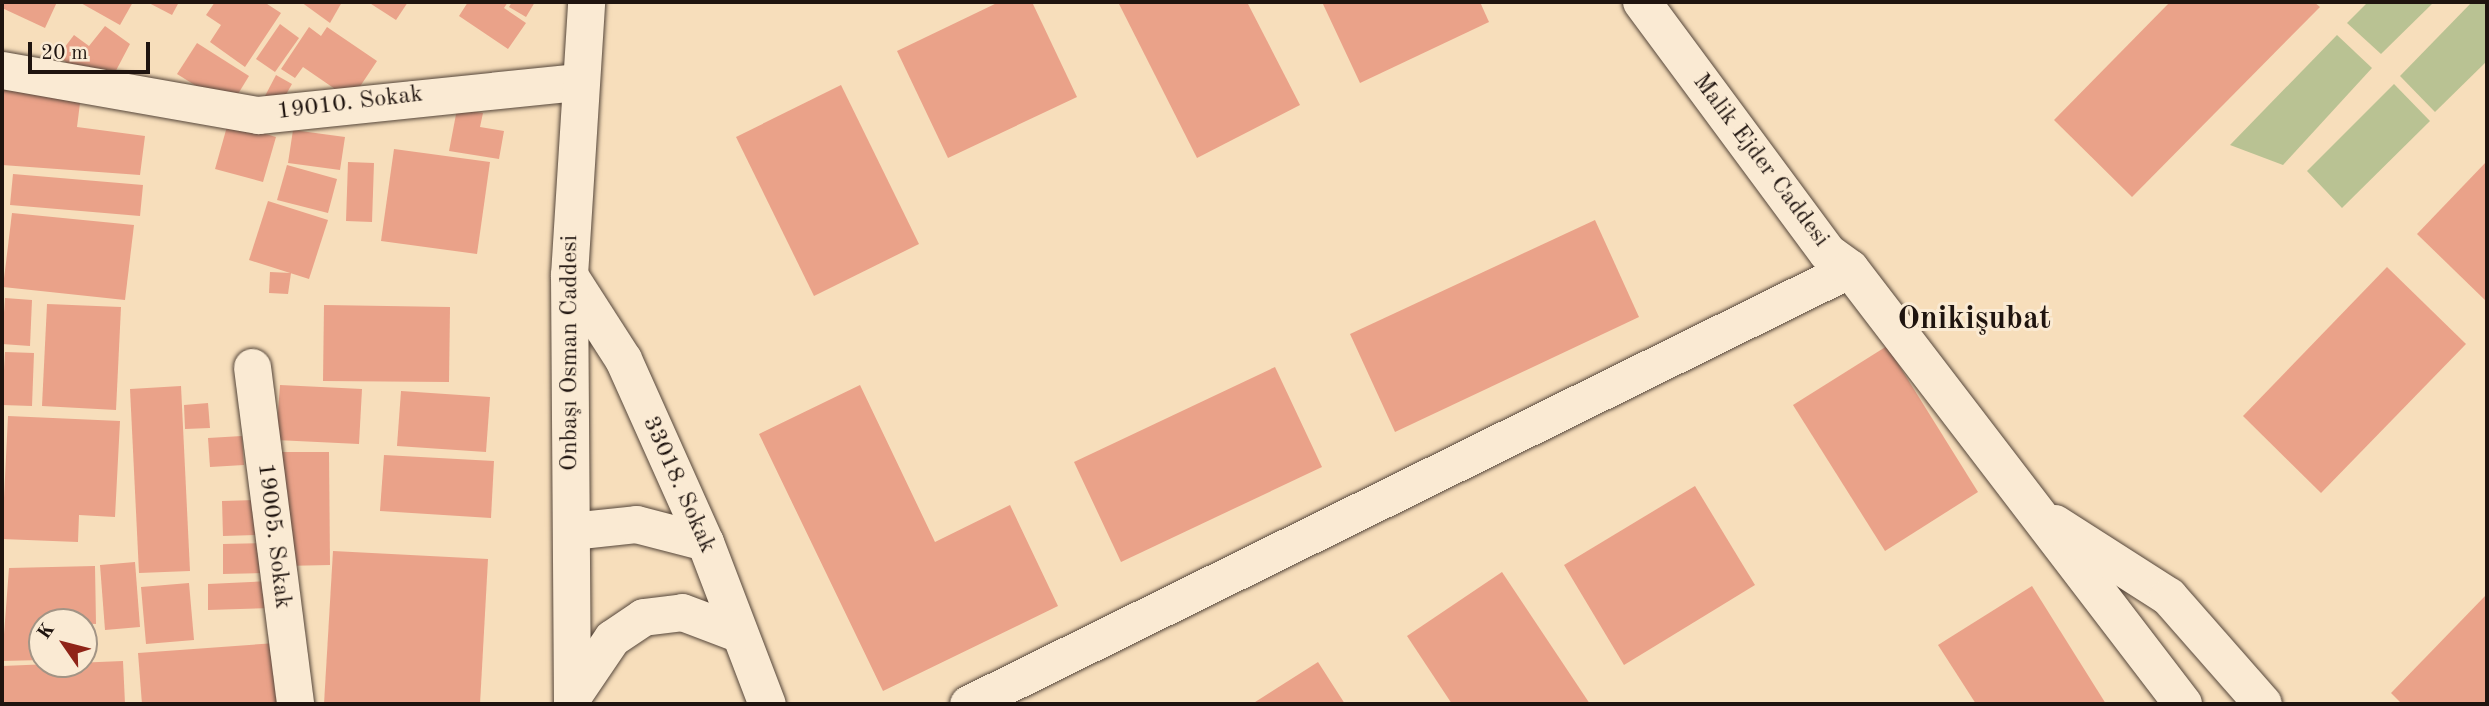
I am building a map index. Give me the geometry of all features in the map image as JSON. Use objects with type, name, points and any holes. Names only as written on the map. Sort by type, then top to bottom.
[{"type":"main road","name":"Malik Ejder Caddesi","points":[[1642,2],[1828,253],[1850,269],[2039,513],[2119,629],[2183,704]]},
{"type":"main road","name":"Malik Ejder Caddesi","points":[[2039,513],[2169,597],[2263,704]]},
{"type":"street","name":"Onbaşı Osman Caddesi","points":[[572,701],[569,275],[576,82],[586,2]]},
{"type":"street","name":"19010. Sokak","points":[[2,70],[258,115],[576,82]]},
{"type":"street","points":[[968,704],[1850,269]]},
{"type":"street","name":"33018. Sokak","points":[[569,275],[623,359],[705,542],[735,632],[767,704]]},
{"type":"street","name":"19005. Sokak","points":[[252,367],[295,704]]},
{"type":"street","points":[[571,531],[636,524],[705,542]]},
{"type":"street","points":[[572,701],[612,638],[643,617],[682,612],[735,632]]},
{"type":"green space","points":[[2368,2],[2434,2],[2381,54],[2347,23]]},
{"type":"green space","points":[[2472,2],[2487,2],[2487,61],[2435,112],[2400,76]]},
{"type":"green space","points":[[2337,35],[2372,68],[2283,165],[2230,145]]},
{"type":"green space","points":[[2394,84],[2430,121],[2342,208],[2307,171]]},
{"type":"building","points":[[2,2],[57,2],[45,28],[2,8]]},
{"type":"building","points":[[79,2],[133,2],[120,25]]},
{"type":"building","points":[[147,2],[179,2],[172,15]]},
{"type":"building","points":[[215,2],[264,2],[281,13],[245,67],[210,42],[221,25],[206,15]]},
{"type":"building","points":[[301,2],[342,2],[330,23]]},
{"type":"building","points":[[368,2],[408,2],[396,20]]},
{"type":"building","points":[[468,2],[508,2],[504,8],[526,23],[508,49],[459,16]]},
{"type":"building","points":[[512,2],[535,2],[526,17],[509,7]]},
{"type":"building","points":[[999,2],[1032,2],[1077,97],[948,158],[897,51]]},
{"type":"building","points":[[1118,2],[1247,2],[1300,105],[1197,158]]},
{"type":"building","points":[[1322,2],[1480,2],[1489,22],[1360,83]]},
{"type":"building","points":[[2170,2],[2314,2],[2320,7],[2132,197],[2054,120]]},
{"type":"building","points":[[280,24],[299,38],[275,72],[256,59]]},
{"type":"building","points":[[105,26],[130,44],[110,82],[88,66],[83,75],[58,56],[74,35],[89,46]]},
{"type":"building","points":[[309,27],[321,36],[327,27],[377,61],[351,100],[303,67],[295,78],[281,69]]},
{"type":"building","points":[[197,43],[249,76],[230,107],[177,74]]},
{"type":"building","points":[[276,75],[292,84],[280,105],[265,96]]},
{"type":"building","points":[[2,85],[81,95],[77,127],[145,136],[140,175],[2,165]]},
{"type":"building","points":[[841,85],[919,244],[814,296],[736,137]]},
{"type":"building","points":[[457,109],[483,113],[480,127],[504,131],[499,159],[449,151]]},
{"type":"building","points":[[228,123],[276,137],[263,182],[215,169]]},
{"type":"building","points":[[293,130],[345,137],[340,170],[288,163]]},
{"type":"building","points":[[394,149],[490,162],[477,254],[381,241]]},
{"type":"building","points":[[2487,161],[2487,302],[2417,234]]},
{"type":"building","points":[[348,162],[374,163],[372,222],[346,221]]},
{"type":"building","points":[[287,165],[337,179],[328,213],[277,200]]},
{"type":"building","points":[[13,174],[143,185],[140,216],[10,205]]},
{"type":"building","points":[[268,201],[328,220],[309,279],[249,260]]},
{"type":"building","points":[[12,213],[134,225],[125,300],[3,287]]},
{"type":"building","points":[[1595,220],[1639,317],[1395,432],[1350,334]]},
{"type":"building","points":[[2387,267],[2466,344],[2321,493],[2243,416]]},
{"type":"building","points":[[270,272],[291,273],[288,294],[269,293]]},
{"type":"building","points":[[5,298],[32,300],[30,346],[2,344]]},
{"type":"building","points":[[47,304],[121,307],[116,410],[42,406]]},
{"type":"building","points":[[324,305],[450,307],[449,382],[323,381]]},
{"type":"building","points":[[1887,346],[1978,492],[1885,551],[1793,405]]},
{"type":"building","points":[[5,352],[34,353],[32,406],[2,405]]},
{"type":"building","points":[[1275,367],[1322,467],[1121,562],[1074,462]]},
{"type":"building","points":[[280,385],[362,389],[359,444],[276,440]]},
{"type":"building","points":[[860,385],[935,542],[1010,505],[1058,606],[883,691],[759,434]]},
{"type":"building","points":[[181,386],[190,571],[139,573],[130,389]]},
{"type":"building","points":[[401,391],[490,397],[486,452],[397,446]]},
{"type":"building","points":[[208,403],[210,428],[185,429],[184,405]]},
{"type":"building","points":[[8,416],[120,421],[115,517],[79,515],[78,542],[2,539]]},
{"type":"building","points":[[242,436],[244,465],[210,467],[208,438]]},
{"type":"building","points":[[282,452],[329,452],[330,565],[283,566]]},
{"type":"building","points":[[384,455],[494,461],[491,518],[380,511]]},
{"type":"building","points":[[1695,486],[1755,585],[1624,665],[1564,565]]},
{"type":"building","points":[[257,500],[258,535],[223,536],[222,501]]},
{"type":"building","points":[[264,543],[264,573],[223,574],[223,544]]},
{"type":"building","points":[[333,551],[488,559],[480,704],[324,704]]},
{"type":"building","points":[[135,562],[140,627],[105,630],[100,565]]},
{"type":"building","points":[[95,566],[96,608],[28,608],[28,660],[2,661],[9,568]]},
{"type":"building","points":[[1502,572],[1590,704],[1452,704],[1407,636]]},
{"type":"building","points":[[271,581],[272,608],[208,610],[208,584]]},
{"type":"building","points":[[189,583],[194,640],[146,644],[141,587]]},
{"type":"building","points":[[2032,586],[2106,704],[1976,704],[1938,645]]},
{"type":"building","points":[[2487,594],[2487,704],[2402,704],[2391,693]]},
{"type":"building","points":[[276,643],[280,704],[142,704],[138,653]]},
{"type":"building","points":[[123,661],[125,704],[2,704],[2,666],[28,665],[28,678],[98,678],[98,662]]},
{"type":"building","points":[[1318,662],[1345,704],[1252,704]]},
{"type":"district","name":"Onikişubat","points":[[1974,320]]}]
